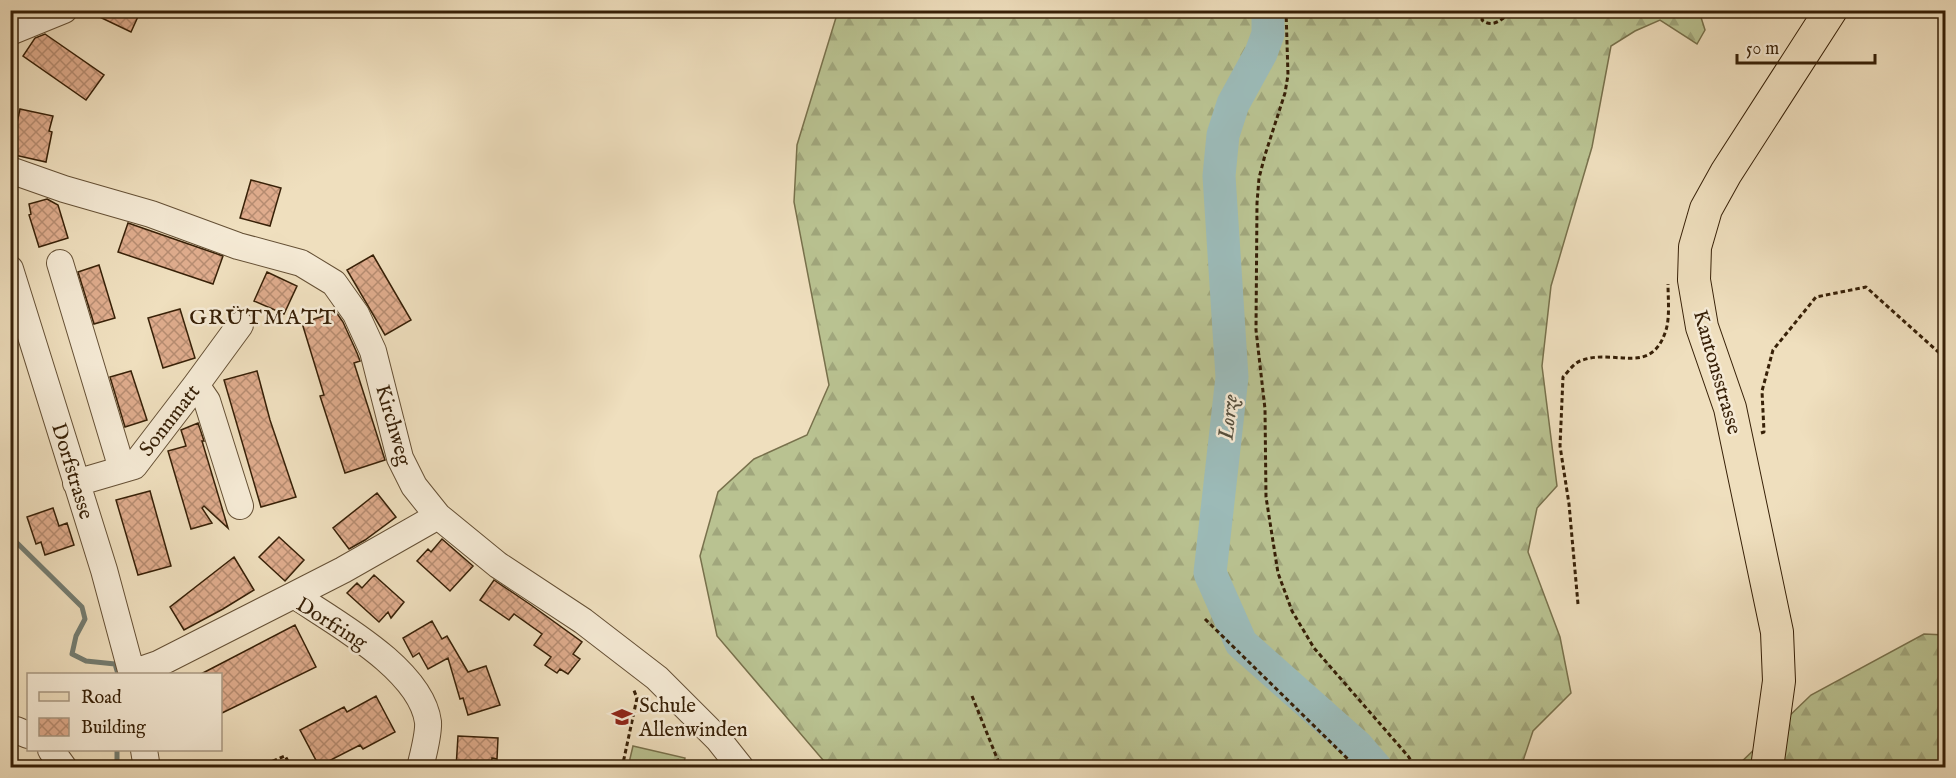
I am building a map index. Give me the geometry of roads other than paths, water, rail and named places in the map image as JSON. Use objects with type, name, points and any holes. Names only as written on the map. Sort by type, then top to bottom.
[{"type":"main road","name":"Kantonsstrasse","points":[[1767,768],[1779,681],[1776,632],[1730,408],[1702,327],[1694,280],[1695,247],[1706,209],[1726,173],[1831,10]]},
{"type":"street","points":[[10,32],[64,10]]},
{"type":"street","name":"Kirchweg","points":[[10,170],[64,189],[151,214],[238,246],[301,263],[334,283],[356,314],[373,351],[400,458],[414,486],[438,516],[498,565],[583,621],[657,678],[718,739],[741,768]]},
{"type":"street","points":[[60,262],[122,469]]},
{"type":"street","name":"Dorfstrasse","points":[[10,269],[104,570],[132,673]]},
{"type":"street","name":"Sonnmatt","points":[[76,483],[134,466],[240,325]]},
{"type":"street","points":[[196,386],[207,401],[240,506]]},
{"type":"street","points":[[294,595],[438,516]]},
{"type":"street","name":"Dorfring","points":[[135,673],[158,664],[294,595],[379,652],[405,676],[422,703],[428,723],[420,768]]},
{"type":"street","points":[[10,732],[16,730],[27,735]]},
{"type":"street","points":[[52,751],[64,768]]},
{"type":"street","points":[[144,751],[147,768]]},
{"type":"waterway","name":"Lorze","points":[[1268,10],[1268,34],[1261,53],[1233,104],[1223,135],[1219,176],[1232,377],[1210,573],[1241,643],[1357,746],[1376,768]]},
{"type":"waterway","points":[[10,536],[82,607],[85,619],[76,636],[72,654],[86,661],[115,664],[118,673]]},
{"type":"waterway","points":[[117,751],[117,768]]},
{"type":"place","name":"Schule Allenwinden","points":[[622,717]]},
{"type":"district","name":"GRÜTMATT","points":[[263,316]]}]
